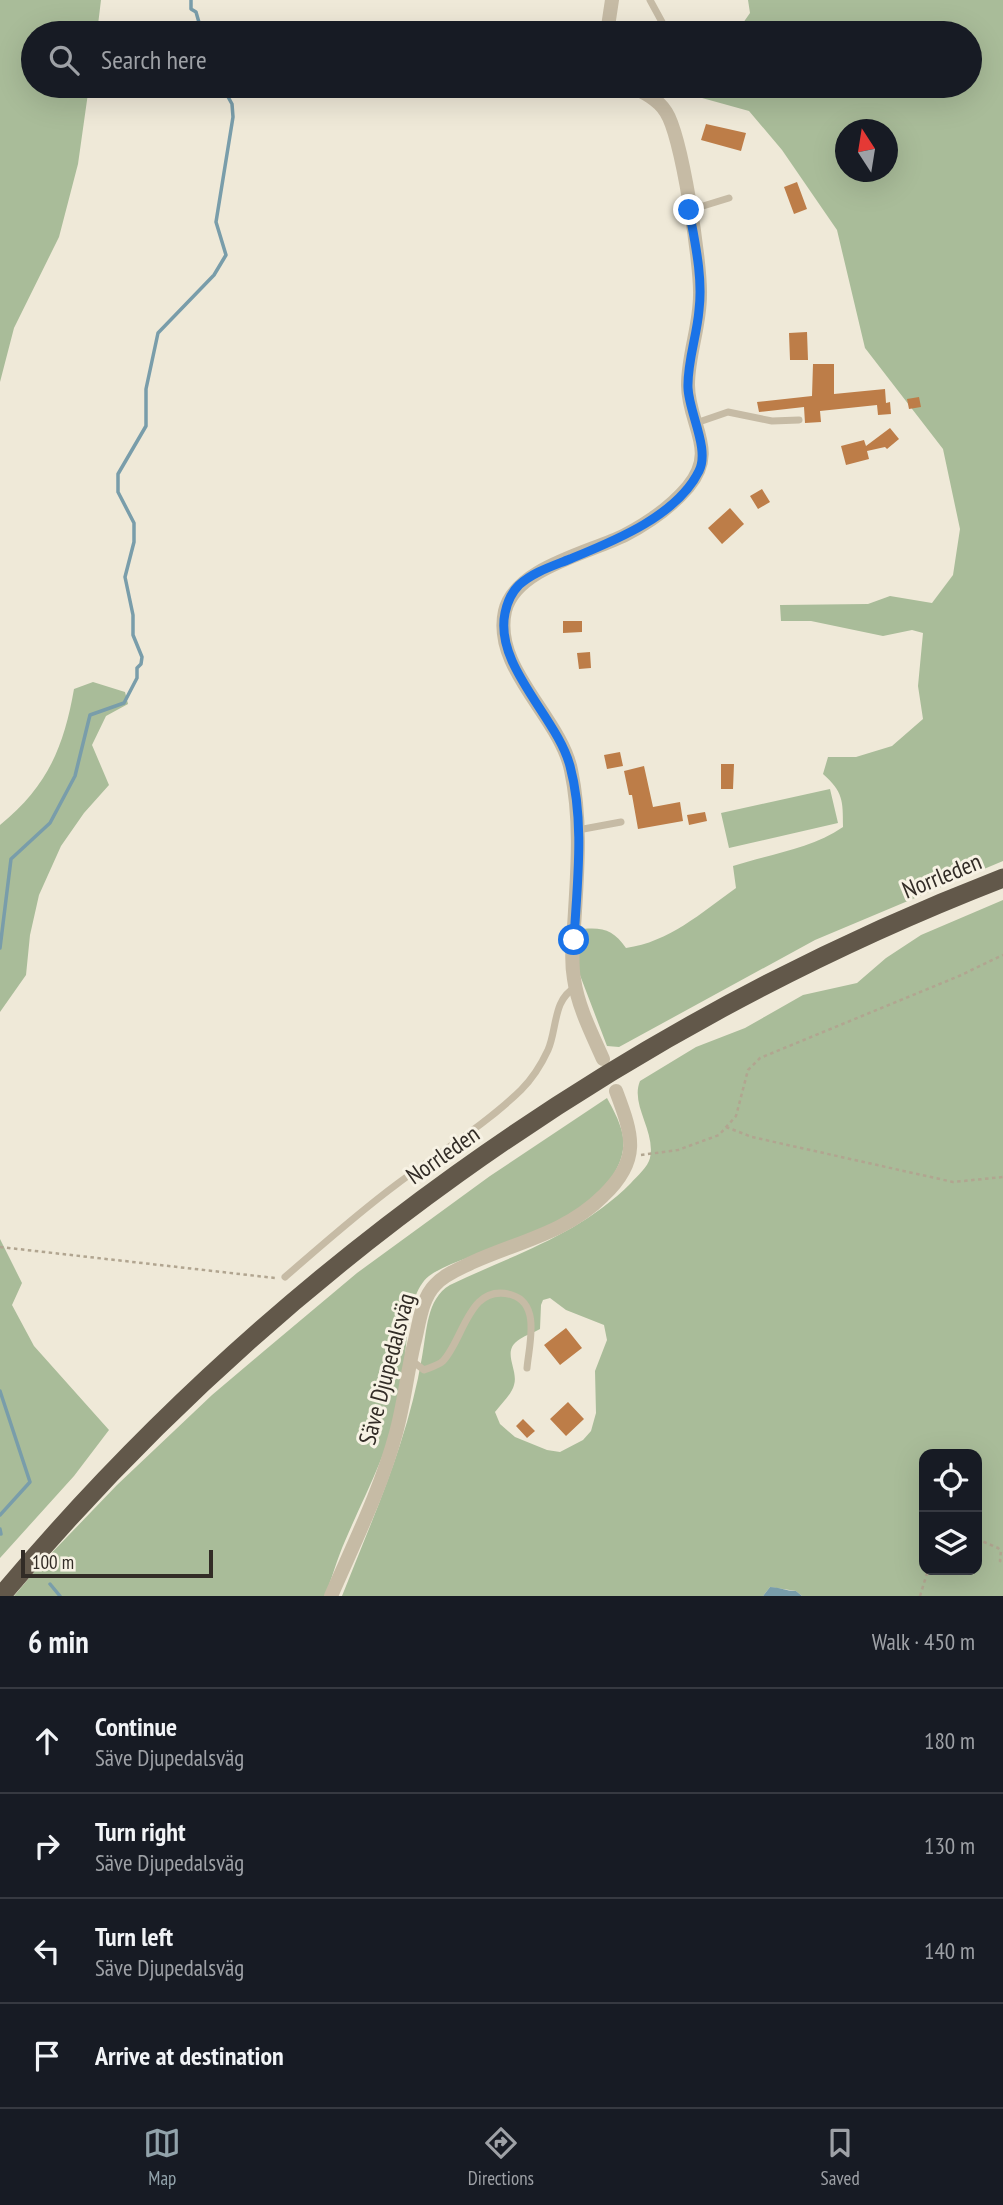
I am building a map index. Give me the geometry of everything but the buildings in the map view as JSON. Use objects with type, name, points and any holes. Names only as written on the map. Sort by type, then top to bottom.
[{"type":"highway","name":"Norrleden","points":[[1,1596],[123,1461],[263,1325],[428,1195],[592,1083],[661,1042],[885,926],[1003,878]]},
{"type":"street","points":[[609,21],[612,0]]},
{"type":"street","points":[[603,1059],[575,988],[572,967],[578,830],[571,769],[565,750],[514,664],[505,634],[505,612],[514,591],[531,576],[628,533],[654,517],[682,494],[703,462],[688,390],[700,293],[699,267],[677,142],[667,113],[651,98]]},
{"type":"street","points":[[616,1091],[631,1137],[631,1153]]},
{"type":"street","name":"Säve Djupedalsväg","points":[[331,1596],[377,1490],[396,1434],[410,1360],[425,1301],[433,1286],[453,1272],[554,1231],[576,1219],[614,1185],[625,1169],[631,1153]]},
{"type":"lane","points":[[650,0],[661,21]]},
{"type":"lane","points":[[689,210],[729,198]]},
{"type":"lane","points":[[695,423],[728,412],[772,421],[800,420]]},
{"type":"lane","points":[[578,830],[621,822]]},
{"type":"lane","points":[[285,1277],[339,1229],[396,1184],[487,1119],[520,1090],[532,1077],[548,1049],[565,996],[575,988]]},
{"type":"lane","points":[[410,1360],[424,1370],[443,1362],[474,1306],[487,1296],[504,1292],[517,1296],[529,1307],[531,1321],[527,1368]]},
{"type":"path","points":[[631,1153],[648,1155],[678,1150],[719,1135],[736,1116],[748,1070],[760,1058],[959,976],[1003,955]]},
{"type":"path","points":[[726,1127],[752,1137],[953,1182],[1003,1177]]},
{"type":"path","points":[[0,1247],[273,1279],[285,1277]]},
{"type":"path","points":[[982,1541],[999,1548],[1000,1561],[1003,1563]]},
{"type":"path","points":[[920,1596],[926,1575]]},
{"type":"green space","points":[[0,0],[101,0],[98,21],[21,21],[21,98],[87,98],[78,164],[59,237],[14,328],[0,382]]},
{"type":"green space","points":[[748,0],[1003,0],[1003,861],[815,940],[619,1047],[607,1046],[578,970],[577,948],[583,929],[608,931],[626,948],[656,940],[684,925],[736,888],[733,866],[804,846],[843,827],[840,797],[835,786],[823,774],[828,757],[856,757],[892,746],[923,719],[918,686],[923,633],[912,630],[883,636],[811,621],[781,621],[780,605],[868,604],[890,596],[932,603],[953,575],[960,529],[943,449],[865,348],[837,230],[782,150],[749,111],[702,98],[982,98],[982,21],[744,21],[750,13]]},
{"type":"green space","points":[[93,682],[125,692],[128,704],[106,716],[92,745],[109,785],[84,813],[61,846],[39,895],[30,935],[26,975],[0,1012],[0,825],[30,796],[51,764],[65,729],[74,689]]},
{"type":"green space","points":[[830,789],[838,823],[729,848],[721,813]]},
{"type":"green space","points":[[1003,900],[1003,1596],[802,1596],[796,1591],[770,1587],[763,1596],[342,1596],[399,1449],[416,1388],[429,1317],[442,1291],[568,1230],[590,1217],[631,1183],[649,1161],[651,1148],[638,1099],[640,1081],[696,1047],[745,1028],[803,995],[857,983],[886,958],[921,935]],"holes":[[[550,1298],[566,1310],[604,1325],[607,1340],[595,1371],[596,1413],[591,1431],[583,1440],[560,1452],[547,1450],[515,1437],[500,1424],[495,1412],[514,1385],[511,1349],[520,1339],[540,1329],[543,1300]]]},
{"type":"green space","points":[[607,1098],[621,1128],[623,1146],[614,1174],[594,1198],[556,1223],[442,1268],[429,1276],[421,1286],[410,1315],[403,1385],[396,1417],[384,1453],[342,1548],[325,1596],[14,1596],[117,1485],[212,1395],[264,1351],[357,1273],[490,1176]]},
{"type":"green space","points":[[0,1239],[22,1283],[12,1305],[34,1346],[109,1430],[74,1476],[0,1558]]},
{"type":"water","points":[[770,1587],[796,1591],[802,1596],[763,1596]]},
{"type":"waterway","points":[[191,0],[191,9],[196,12],[199,21]]},
{"type":"waterway","points":[[0,948],[11,859],[50,823],[75,776],[90,715],[124,703],[141,664],[142,657],[133,635],[133,615],[125,577],[134,542],[134,523],[118,492],[118,474],[146,426],[146,389],[158,333],[214,275],[226,255],[216,222],[233,117],[229,98]]},
{"type":"waterway","points":[[0,1391],[30,1482],[0,1515]]},
{"type":"waterway","points":[[0,1529],[1,1534]]},
{"type":"waterway","points":[[50,1584],[60,1596]]},
{"type":"route","points":[[574,940],[579,849],[571,769],[554,729],[514,664],[505,634],[505,612],[510,597],[524,581],[645,523],[682,494],[701,468],[701,443],[688,390],[700,293],[699,267],[689,210]]}]
